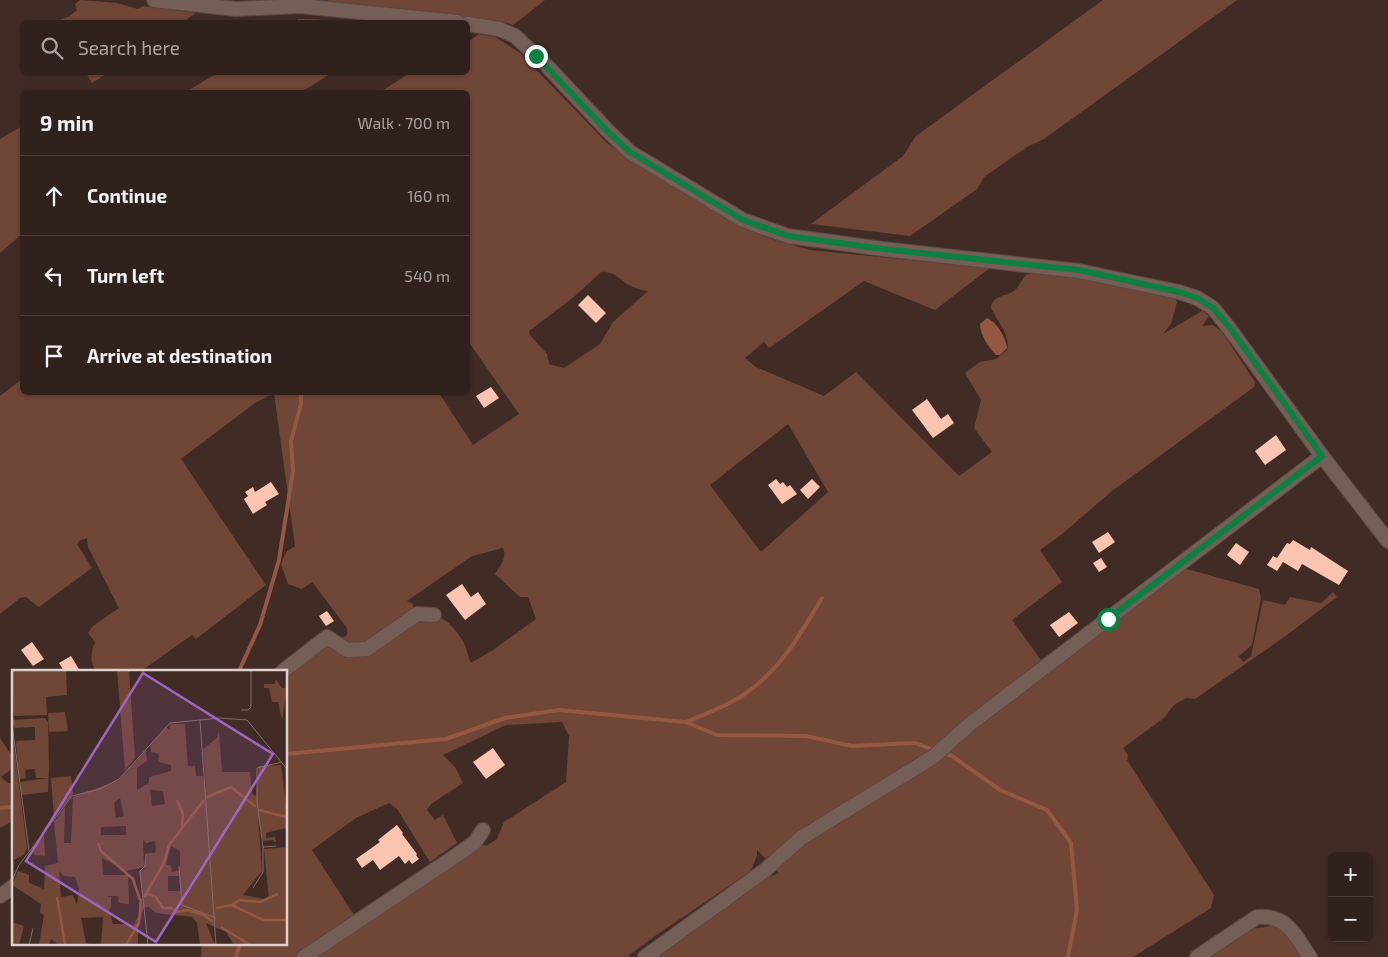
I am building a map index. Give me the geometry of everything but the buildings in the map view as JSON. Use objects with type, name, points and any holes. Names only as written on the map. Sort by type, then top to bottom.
[{"type":"street","points":[[154,0],[236,9],[300,6],[437,20]]},
{"type":"street","points":[[470,24],[499,30],[514,36],[547,66],[608,132],[630,152],[743,220],[764,228],[788,236],[883,249],[1079,270],[1179,292],[1197,298],[1213,308],[1230,328],[1322,456],[1388,541]]},
{"type":"street","points":[[645,957],[764,870],[801,838],[938,752],[970,724],[1322,456]]},
{"type":"street","points":[[283,670],[327,637],[347,650],[368,649],[417,614],[434,615]]},
{"type":"street","points":[[304,957],[460,853],[475,842],[483,830]]},
{"type":"street","points":[[0,896],[12,887]]},
{"type":"street","points":[[1197,957],[1256,917],[1268,916],[1281,920],[1289,927],[1310,957]]},
{"type":"shaded area","points":[[80,0],[117,3],[138,9],[143,6],[196,13],[186,20],[59,20],[70,16],[77,10],[75,4]]},
{"type":"shaded area","points":[[329,0],[545,0],[513,25],[500,21],[319,7]]},
{"type":"shaded area","points":[[1103,0],[1237,0],[1044,139],[1027,147],[984,177],[977,189],[910,236],[811,224],[903,156],[916,136]]},
{"type":"shaded area","points":[[311,19],[328,20],[297,20]]},
{"type":"shaded area","points":[[479,34],[495,37],[520,53],[608,144],[665,181],[730,218],[738,226],[774,240],[810,250],[990,268],[935,310],[864,281],[769,348],[764,342],[745,358],[756,367],[824,396],[856,372],[959,476],[992,452],[974,428],[981,400],[965,373],[980,362],[996,359],[1007,350],[1007,339],[991,308],[992,303],[994,300],[1013,292],[1026,275],[1039,272],[1056,272],[1098,278],[1174,296],[1177,302],[1171,324],[1163,334],[1202,311],[1209,316],[1202,326],[1213,325],[1222,332],[1255,382],[1254,387],[1112,491],[1061,535],[1040,550],[1062,582],[1012,620],[1041,660],[974,716],[978,723],[1183,568],[1259,589],[1261,598],[1252,645],[1239,656],[1243,662],[1251,656],[1263,600],[1285,605],[1290,597],[1321,603],[1333,592],[1337,597],[1287,635],[1195,699],[1186,698],[1174,705],[1164,718],[1123,748],[1128,755],[1127,760],[1214,895],[1211,908],[1133,957],[656,957],[734,900],[756,881],[779,873],[757,850],[751,871],[627,957],[309,957],[476,843],[486,846],[497,839],[504,822],[566,782],[569,736],[562,722],[506,725],[443,755],[455,767],[463,783],[431,804],[427,810],[435,820],[443,815],[457,843],[430,862],[397,809],[389,803],[356,818],[312,850],[354,915],[298,957],[201,957],[202,944],[288,944],[288,670],[272,670],[321,635],[346,653],[360,653],[372,648],[410,624],[422,618],[433,616],[443,619],[455,630],[465,644],[471,663],[493,650],[536,619],[528,597],[520,597],[495,574],[504,558],[503,548],[472,556],[407,601],[413,604],[414,614],[366,643],[354,646],[342,640],[347,635],[347,628],[312,582],[302,589],[288,584],[281,564],[286,552],[295,546],[274,395],[440,395],[473,445],[519,414],[470,344],[470,90],[383,90],[407,75],[470,75],[470,41]],"holes":[[[601,272],[613,274],[629,285],[648,291],[613,322],[600,344],[564,368],[549,364],[547,354],[530,335],[529,331],[575,296]],[[788,424],[828,492],[761,552],[710,485]]]},
{"type":"shaded area","points":[[87,75],[105,75],[92,83]]},
{"type":"shaded area","points":[[214,75],[329,75],[304,90],[189,90]]},
{"type":"shaded area","points":[[20,127],[20,236],[0,253],[0,139]]},
{"type":"shaded area","points":[[987,318],[997,327],[1005,340],[1007,348],[1000,355],[996,355],[985,341],[980,324]]},
{"type":"shaded area","points":[[20,381],[20,395],[270,395],[255,403],[181,459],[266,585],[196,639],[192,635],[142,670],[95,670],[92,664],[91,657],[95,642],[88,633],[93,626],[119,608],[88,547],[87,538],[80,540],[77,544],[92,568],[39,607],[26,597],[20,598],[0,614],[0,396]]},
{"type":"shaded area","points":[[0,738],[12,756],[12,769],[1,777],[8,783],[12,783],[12,821],[0,828]]},
{"type":"shaded area","points":[[1281,925],[1305,957],[1209,957],[1252,929]]},
{"type":"waterway","points":[[239,670],[260,625],[279,560],[293,471],[291,441],[301,404],[301,395]]},
{"type":"waterway","points":[[686,722],[722,707],[756,686],[788,652],[822,598]]},
{"type":"waterway","points":[[288,754],[446,739],[505,718],[559,710],[685,722],[717,735],[806,736],[852,746],[915,743],[936,751]]},
{"type":"waterway","points":[[943,753],[952,756],[1000,790],[1047,810],[1071,843],[1077,910],[1068,957]]},
{"type":"waterway","points":[[0,808],[12,807]]},
{"type":"waterway","points":[[236,957],[240,944]]},
{"type":"route","points":[[536,56],[608,132],[630,152],[743,220],[764,228],[788,236],[883,249],[1079,270],[1179,292],[1197,298],[1213,308],[1230,328],[1322,456],[1108,619]]}]
